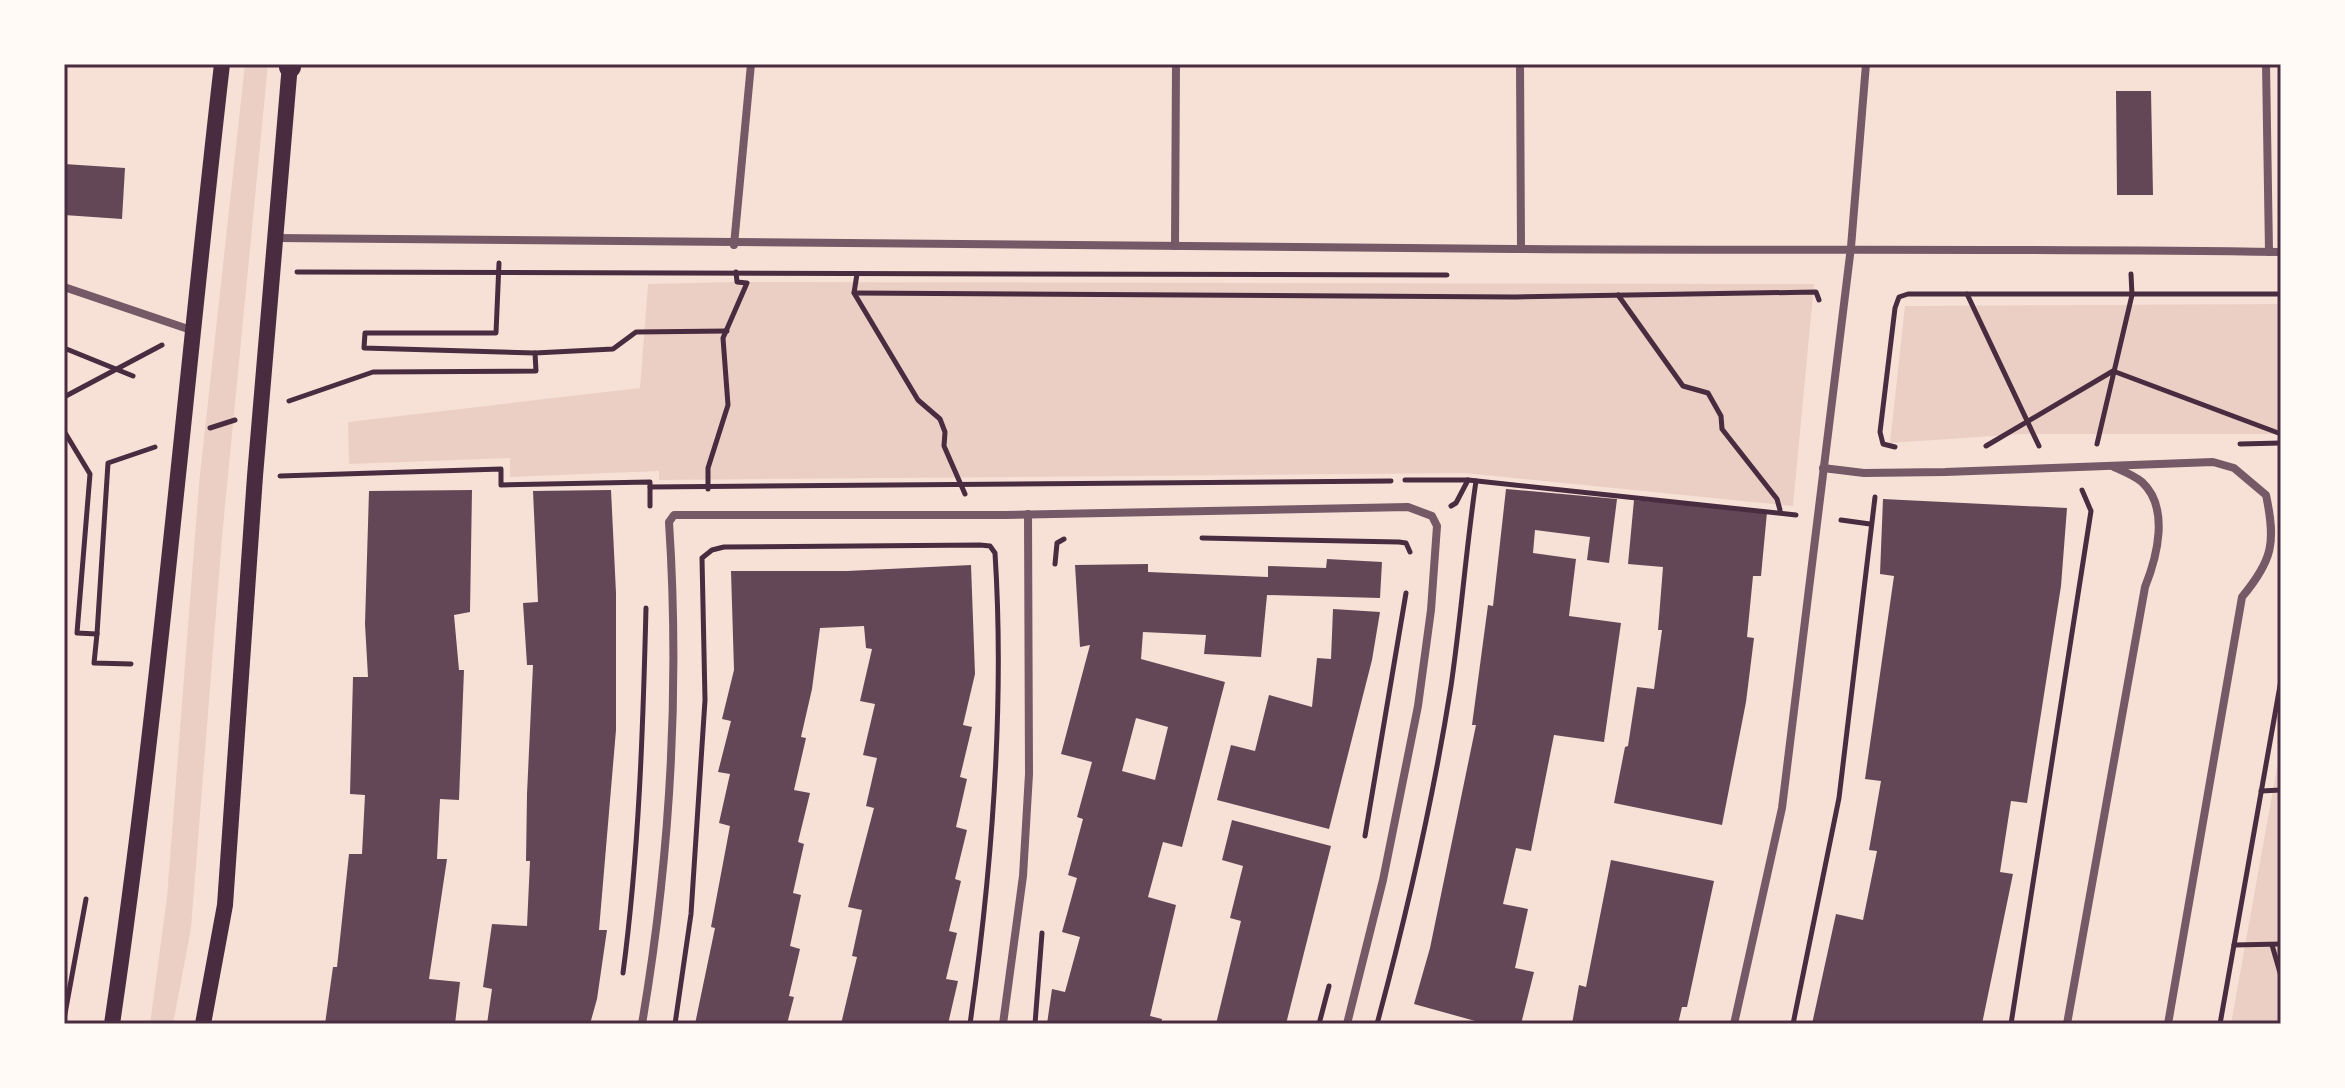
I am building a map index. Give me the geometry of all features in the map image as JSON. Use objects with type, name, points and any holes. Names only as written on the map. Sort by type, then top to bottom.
[{"type":"main road","points":[[112,1024],[159,665],[191,330],[222,64]]},
{"type":"main road","points":[[203,1024],[225,905],[255,476],[290,65]]},
{"type":"street","points":[[734,245],[751,64]]},
{"type":"street","points":[[1175,246],[1176,64]]},
{"type":"street","points":[[1520,64],[1521,249]]},
{"type":"street","points":[[1734,1024],[1782,808],[1851,247],[1866,64]]},
{"type":"street","points":[[2266,64],[2269,252]]},
{"type":"street","points":[[275,238],[734,245],[1521,249],[1851,247],[2281,252]]},
{"type":"street","points":[[64,287],[191,330]]},
{"type":"street","points":[[1823,468],[1876,473],[2213,462],[2234,468],[2251,479],[2266,495],[2272,526],[2269,562],[2242,597],[2168,1024]]},
{"type":"street","points":[[2067,1024],[2145,587],[2155,563],[2159,534],[2156,508],[2144,483],[2113,466]]},
{"type":"street","points":[[642,1024],[666,843],[675,647],[669,522],[674,515],[709,512],[1028,514],[1408,507],[1432,516],[1438,540],[1418,706],[1383,880],[1347,1024]]},
{"type":"street","points":[[1003,1024],[1023,876],[1029,774],[1028,514]]},
{"type":"path","points":[[482,332],[496,333],[498,241]]},
{"type":"path","points":[[712,550],[708,468],[728,405],[723,338],[747,283],[737,282],[734,245]]},
{"type":"path","points":[[2097,447],[2132,295],[2131,251]]},
{"type":"path","points":[[272,271],[1452,275]]},
{"type":"path","points":[[857,274],[854,293],[918,400],[940,419],[945,432],[944,446],[962,484],[980,545]]},
{"type":"path","points":[[854,293],[1618,295],[1816,292],[1820,298],[1818,313]]},
{"type":"path","points":[[1911,447],[1883,444],[1880,432],[1895,308],[1899,297],[1908,294],[2281,294]]},
{"type":"path","points":[[1967,294],[2039,447]]},
{"type":"path","points":[[1618,295],[1683,386],[1708,393],[1721,416],[1722,429],[1777,499],[1780,510]]},
{"type":"path","points":[[64,397],[191,330]]},
{"type":"path","points":[[535,353],[613,349],[636,332],[727,331]]},
{"type":"path","points":[[64,348],[133,376]]},
{"type":"path","points":[[1998,447],[1984,447],[2113,371]]},
{"type":"path","points":[[2113,371],[2281,434]]},
{"type":"path","points":[[2235,444],[2281,443]]},
{"type":"path","points":[[2026,447],[2054,447]]},
{"type":"path","points":[[2082,447],[2112,447]]},
{"type":"path","points":[[2097,447],[2113,466]]},
{"type":"path","points":[[255,476],[501,469],[501,485],[650,482],[650,511]]},
{"type":"path","points":[[650,487],[1468,480],[1780,510],[1796,515],[1800,499]]},
{"type":"path","points":[[1432,516],[1456,503],[1468,480]]},
{"type":"path","points":[[2011,1024],[2091,511],[2085,492],[2075,485]]},
{"type":"path","points":[[1793,1024],[1839,798],[1876,492]]},
{"type":"path","points":[[1054,572],[1057,543],[1061,539],[1075,538]]},
{"type":"path","points":[[1188,538],[1406,543],[1410,557]]},
{"type":"path","points":[[675,1024],[691,914],[705,700],[702,558],[712,550],[767,546],[980,545],[990,546],[995,553],[996,714],[982,940],[970,1024]]},
{"type":"path","points":[[1364,842],[1407,585]]},
{"type":"path","points":[[622,980],[631,912],[643,725],[646,603]]},
{"type":"path","points":[[97,634],[94,663],[159,665]]},
{"type":"path","points":[[2220,1024],[2281,680]]},
{"type":"path","points":[[2261,791],[2281,790]]},
{"type":"path","points":[[64,1019],[86,899]]},
{"type":"path","points":[[1035,1024],[1043,922]]},
{"type":"path","points":[[2234,945],[2281,944]]},
{"type":"path","points":[[2272,945],[2281,976]]},
{"type":"path","points":[[1319,1024],[1330,981]]},
{"type":"shaded area","points":[[245,64],[268,64],[222,537],[191,928],[173,1024],[150,1024],[167,897],[199,484]]},
{"type":"shaded area","points":[[648,284],[1814,284],[1793,506],[1464,473],[659,480],[659,471],[510,477],[510,458],[349,464],[348,422],[640,388]]},
{"type":"shaded area","points":[[2281,304],[2281,434],[2023,434],[1890,443],[1905,306]]},
{"type":"shaded area","points":[[2281,745],[2281,1024],[2231,1024]]},
{"type":"building","points":[[2116,91],[2151,91],[2153,195],[2117,195]]},
{"type":"building","points":[[64,164],[125,168],[122,219],[64,215]]},
{"type":"building","points":[[1506,489],[1617,499],[1609,563],[1587,560],[1590,537],[1535,530],[1533,553],[1576,559],[1569,616],[1621,623],[1604,742],[1554,735],[1531,851],[1516,848],[1503,904],[1528,909],[1515,968],[1534,972],[1521,1024],[1486,1024],[1414,1004],[1430,948],[1476,725],[1472,725],[1488,605],[1493,606]]},
{"type":"building","points":[[472,490],[470,612],[454,615],[459,670],[464,670],[459,800],[440,799],[437,859],[447,859],[429,979],[460,982],[455,1024],[325,1024],[333,967],[337,967],[349,854],[362,854],[365,795],[350,794],[353,677],[368,677],[365,624],[369,491]]},
{"type":"building","points":[[611,490],[616,593],[616,730],[599,930],[607,930],[597,999],[590,1024],[487,1024],[492,989],[483,987],[492,924],[527,926],[530,861],[526,861],[527,794],[533,665],[527,665],[523,603],[538,602],[533,491]]},
{"type":"building","points":[[1883,499],[2067,508],[2061,586],[2027,803],[2011,801],[2000,872],[2013,874],[1982,1024],[1812,1024],[1836,914],[1863,920],[1877,851],[1869,850],[1881,781],[1865,779],[1894,576],[1880,574]]},
{"type":"building","points":[[1634,500],[1767,512],[1761,576],[1753,576],[1747,637],[1754,638],[1746,702],[1722,825],[1614,803],[1625,747],[1628,746],[1637,687],[1654,689],[1662,630],[1658,630],[1663,567],[1628,564]]},
{"type":"building","points":[[1327,559],[1382,562],[1380,598],[1267,595],[1261,657],[1204,654],[1206,635],[1143,632],[1141,659],[1225,682],[1182,847],[1163,842],[1148,897],[1176,905],[1150,1016],[1162,1019],[1161,1024],[1047,1024],[1052,989],[1065,992],[1080,937],[1062,932],[1077,878],[1068,875],[1083,819],[1077,817],[1092,762],[1061,754],[1090,645],[1080,647],[1075,565],[1148,564],[1148,572],[1268,577],[1268,566],[1326,568]],"holes":[[[1136,718],[1168,727],[1155,780],[1122,771]]]},
{"type":"building","points":[[971,565],[975,674],[963,725],[972,727],[960,777],[967,779],[956,827],[967,830],[955,879],[961,881],[949,931],[957,933],[946,979],[958,981],[948,1024],[841,1024],[857,957],[852,956],[862,910],[848,907],[874,808],[866,806],[877,758],[863,755],[875,704],[860,701],[872,649],[866,648],[864,626],[820,628],[812,689],[801,737],[806,738],[794,790],[810,793],[798,842],[804,844],[793,893],[801,895],[790,946],[800,949],[789,996],[794,997],[787,1024],[695,1024],[715,928],[711,927],[730,826],[719,823],[730,774],[718,772],[731,721],[722,719],[734,670],[731,571],[847,571]]},
{"type":"building","points":[[1333,609],[1380,612],[1372,660],[1329,829],[1217,800],[1231,745],[1255,751],[1269,695],[1312,707],[1317,658],[1331,659]]},
{"type":"building","points":[[1232,820],[1331,846],[1286,1024],[1216,1024],[1241,921],[1230,918],[1243,866],[1222,860]]},
{"type":"building","points":[[1611,860],[1714,881],[1687,1007],[1682,1007],[1678,1024],[1572,1024],[1579,985],[1586,987]]}]
